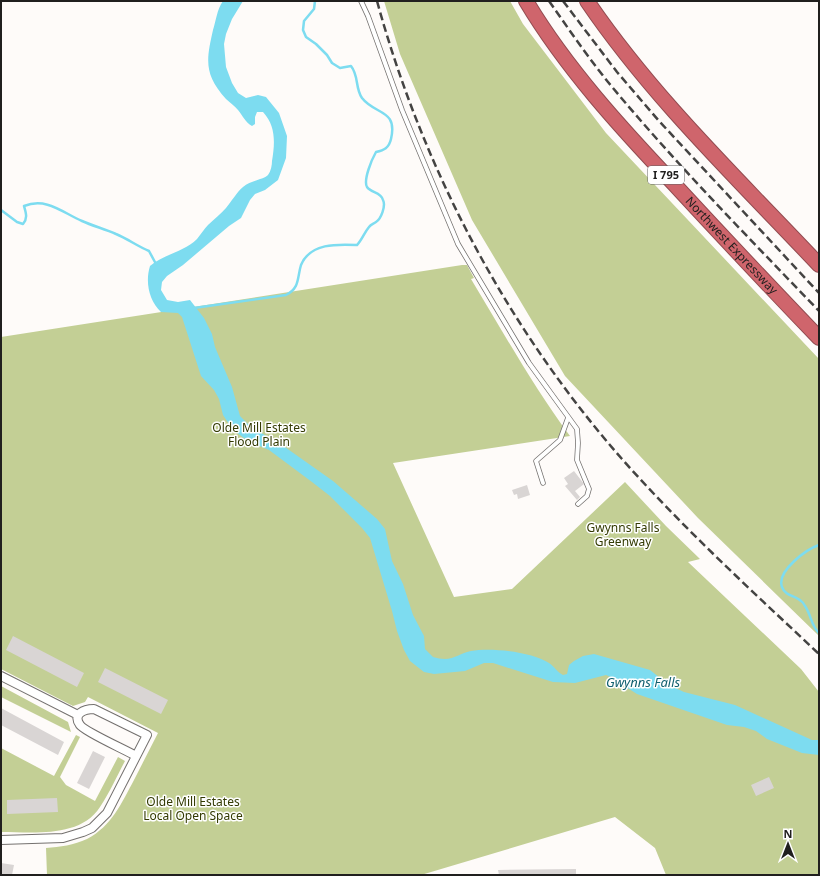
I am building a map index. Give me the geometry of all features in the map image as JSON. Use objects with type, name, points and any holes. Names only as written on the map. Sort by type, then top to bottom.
[{"type":"highway","name":"Northwest Expressway","points":[[526,1],[588,87],[636,144],[819,338]]},
{"type":"highway","points":[[587,1],[626,54],[672,108],[819,265]]},
{"type":"street","points":[[1,676],[78,715]]},
{"type":"street","points":[[1,840],[63,838],[92,828],[107,813],[147,735],[94,709],[87,709],[81,712],[78,715],[77,720],[83,729],[136,756]]},
{"type":"lane","points":[[360,1],[368,16],[402,110],[458,244],[529,363],[577,429],[577,460],[589,489],[587,496],[578,504]]},
{"type":"lane","points":[[543,483],[536,461],[560,440],[568,418]]},
{"type":"green space","points":[[384,1],[510,1],[523,24],[606,133],[819,359],[819,636],[698,518],[565,376],[472,220],[400,54]]},
{"type":"green space","points":[[467,265],[474,278],[471,279],[507,339],[543,398],[570,436],[393,463],[454,597],[512,589],[625,482],[666,526],[700,559],[688,562],[801,669],[819,692],[819,875],[666,875],[655,848],[615,817],[421,875],[47,875],[46,848],[67,845],[87,839],[96,834],[110,820],[134,780],[158,733],[88,697],[85,702],[73,706],[1,669],[1,337]]},
{"type":"green space","points":[[1,686],[68,722],[71,732],[1,697]]},
{"type":"green space","name":"Olde Mill Estates Local Open Space","points":[[76,735],[80,737],[60,777],[66,785],[95,801],[118,757],[125,761],[100,807],[91,817],[81,824],[69,829],[42,832],[1,832],[1,748],[54,776]]},
{"type":"water","name":"Gwynns Falls","points":[[223,1],[243,1],[232,19],[224,44],[226,67],[232,83],[238,93],[246,98],[258,95],[266,97],[279,113],[287,136],[286,158],[278,180],[265,190],[255,194],[250,200],[241,218],[229,226],[183,265],[167,276],[162,282],[161,290],[167,300],[178,302],[190,300],[204,318],[212,334],[215,347],[232,387],[240,416],[251,427],[282,445],[333,481],[377,519],[385,529],[392,561],[403,584],[413,615],[424,636],[425,649],[433,657],[448,659],[479,650],[512,651],[542,659],[563,675],[567,674],[569,665],[574,661],[583,656],[594,654],[650,670],[669,685],[684,692],[735,705],[812,740],[819,740],[819,755],[802,753],[767,739],[756,731],[744,727],[727,725],[637,694],[620,681],[606,675],[575,683],[553,682],[493,663],[484,663],[465,671],[434,674],[424,672],[410,661],[397,631],[370,538],[330,496],[269,450],[248,441],[233,430],[223,415],[219,399],[214,390],[201,376],[182,317],[178,313],[161,312],[157,308],[149,291],[148,278],[150,266],[186,247],[197,239],[241,189],[250,183],[266,177],[271,168],[274,135],[267,117],[263,112],[257,112],[255,124],[252,126],[226,99],[210,74],[208,59],[209,50],[219,8]]},
{"type":"building","points":[[574,471],[584,484],[575,491],[580,497],[577,500],[565,486],[568,484],[564,478]]},
{"type":"building","points":[[527,485],[530,495],[518,499],[517,494],[514,495],[512,490]]},
{"type":"building","points":[[13,636],[84,673],[77,687],[6,650]]},
{"type":"building","points":[[105,668],[168,700],[161,714],[98,682]]},
{"type":"building","points":[[1,708],[64,742],[58,755],[1,725]]},
{"type":"building","points":[[93,751],[105,757],[89,789],[77,783]]},
{"type":"building","points":[[769,777],[774,788],[756,796],[751,785]]},
{"type":"building","points":[[57,798],[58,812],[7,814],[7,800]]},
{"type":"building","points":[[1,863],[14,865],[12,875],[1,875]]},
{"type":"building","points":[[576,869],[576,875],[499,875],[498,870]]},
{"type":"waterway","points":[[194,308],[286,295],[296,286],[301,265],[311,252],[325,246],[357,245],[370,226],[380,218],[384,206],[382,197],[367,187],[366,180],[370,164],[376,152],[386,148],[389,145],[392,129],[391,122],[388,117],[362,98],[351,66],[340,68],[332,63],[327,55],[306,37],[303,30],[304,21],[314,9],[315,1]]},
{"type":"waterway","points":[[1,210],[17,222],[23,224],[26,218],[24,206],[40,203],[54,207],[82,221],[112,232],[149,251],[156,264]]},
{"type":"waterway","points":[[819,545],[800,556],[788,568],[781,581],[783,590],[803,603],[809,613],[814,627],[819,633]]},
{"type":"railway","points":[[377,1],[396,64],[444,185],[474,244],[506,301],[542,356],[580,409],[645,485],[718,559],[819,654]]},
{"type":"railway","points":[[549,1],[608,82],[633,112],[711,198],[819,311]]},
{"type":"railway","points":[[563,1],[617,72],[659,121],[819,293]]},
{"type":"park label","name":"Olde Mill Estates Flood Plain","points":[[259,435]]},
{"type":"park label","name":"Gwynns Falls Greenway","points":[[623,535]]}]
